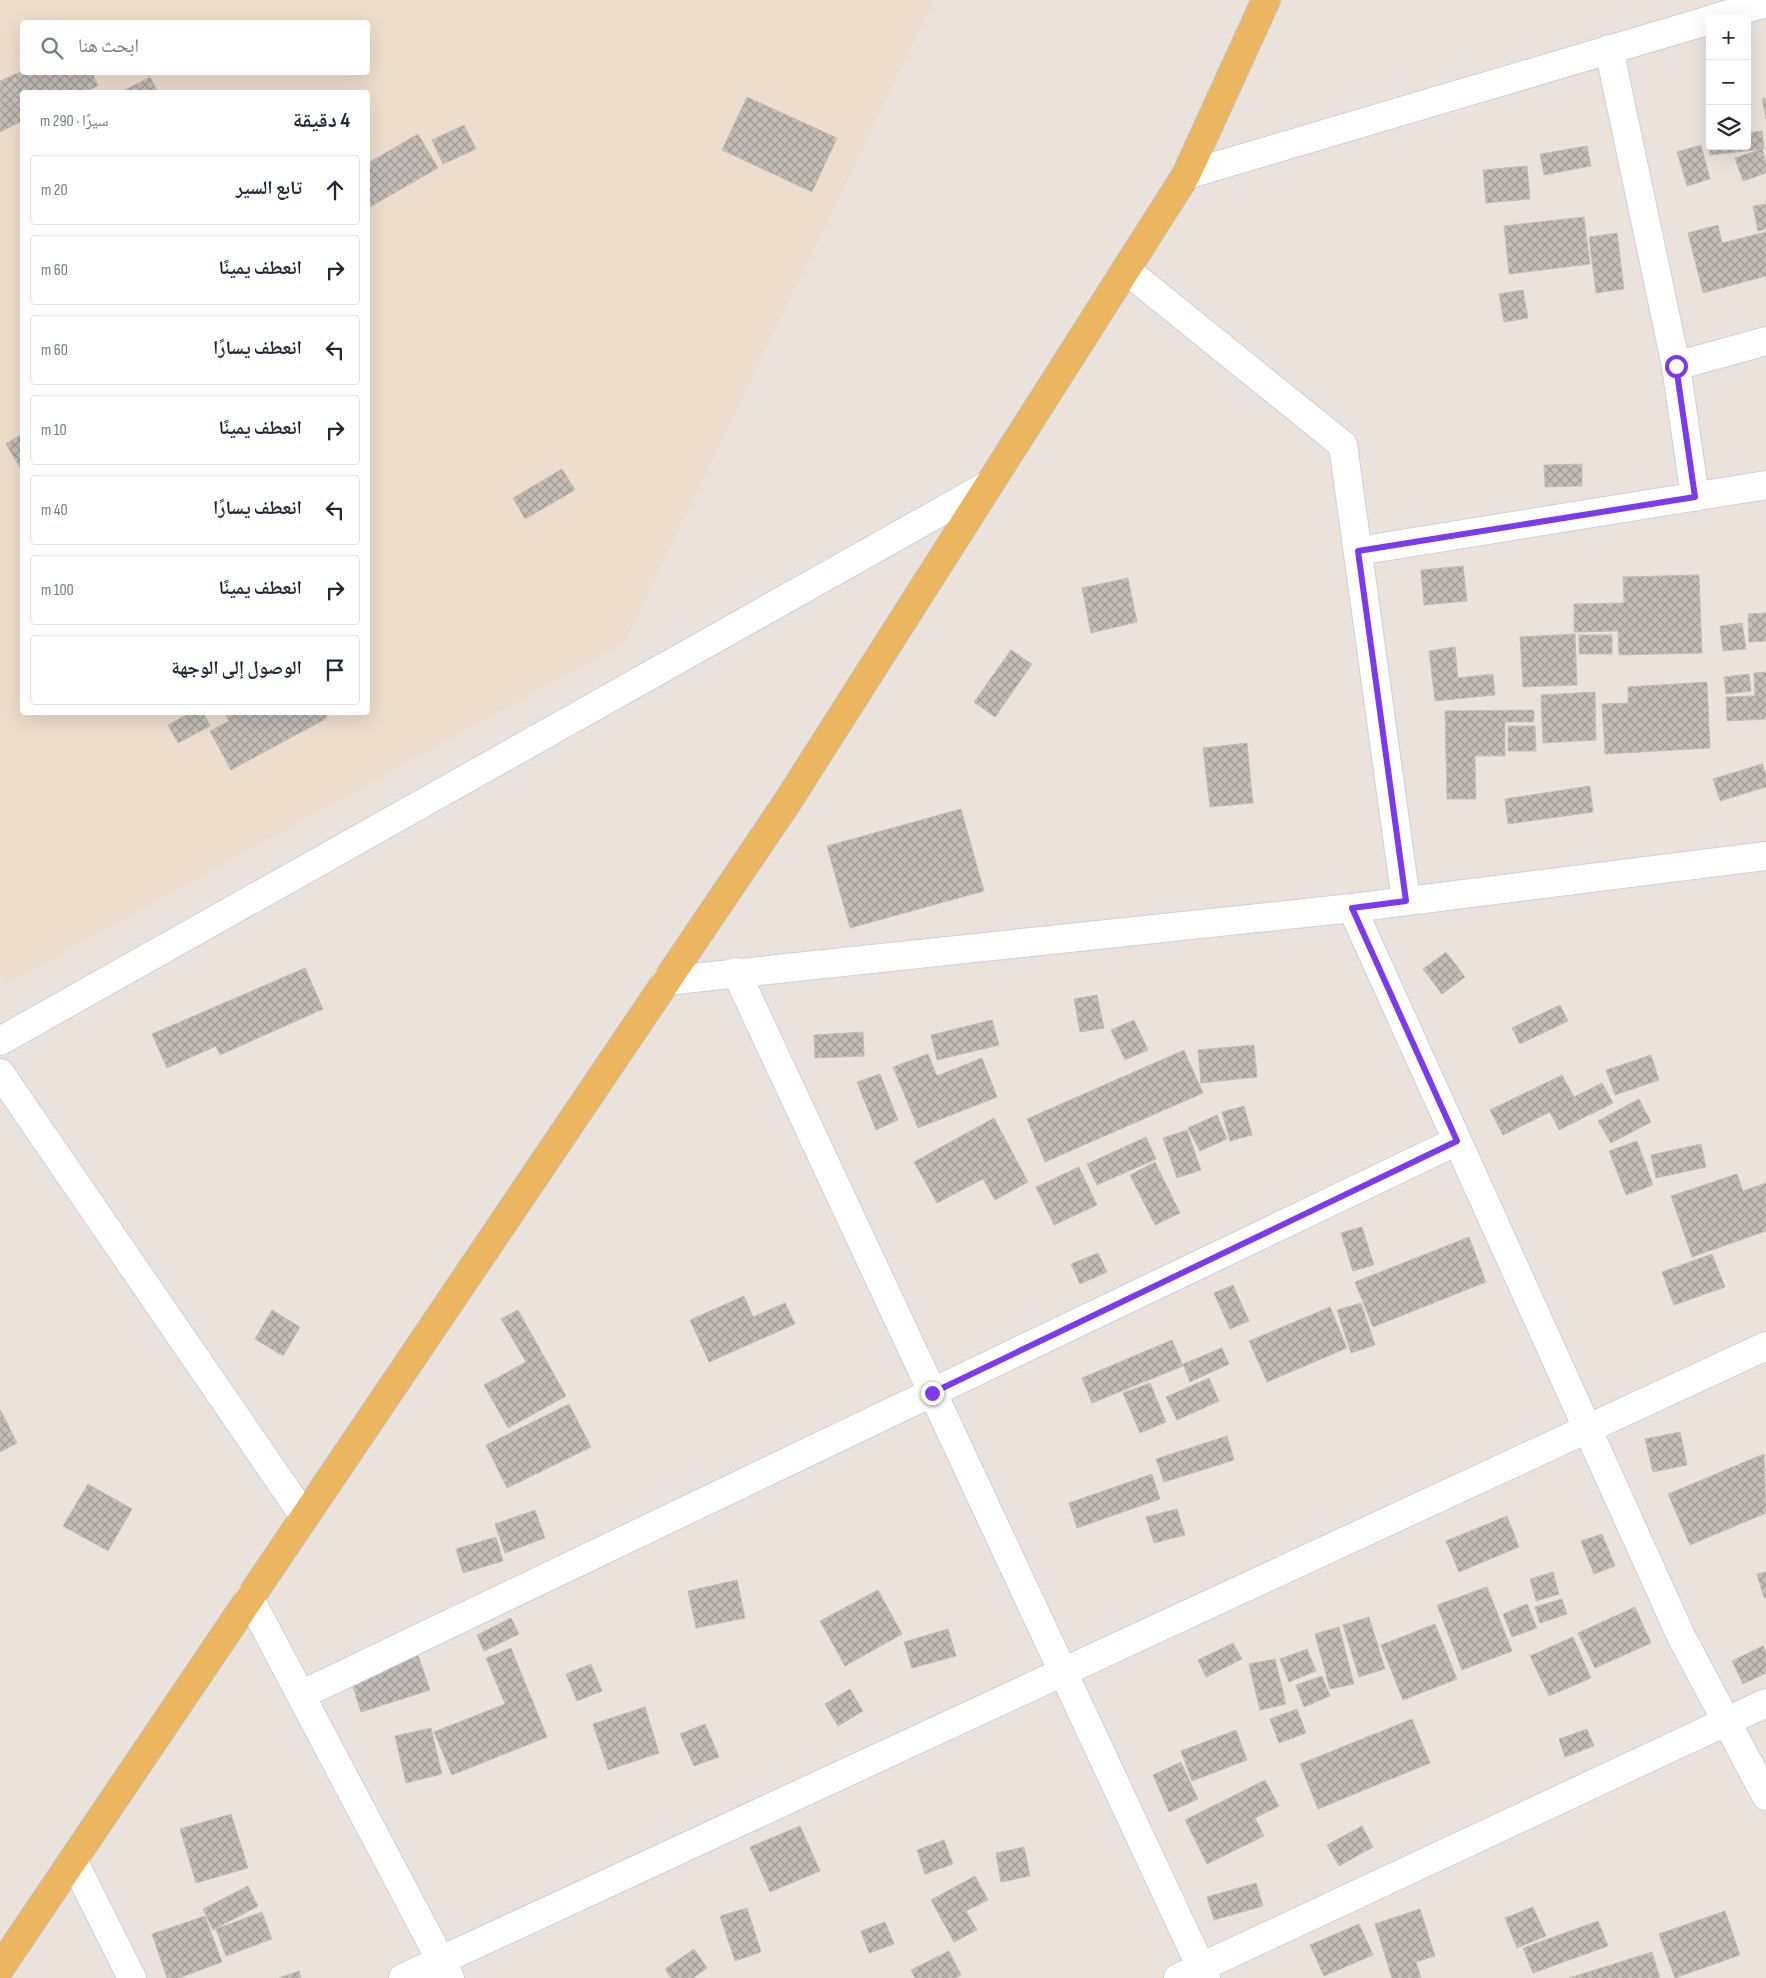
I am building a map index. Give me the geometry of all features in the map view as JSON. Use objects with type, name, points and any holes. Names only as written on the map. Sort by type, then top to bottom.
[{"type":"main road","points":[[0,1968],[788,800],[1186,175],[1266,0]]},
{"type":"street","points":[[1725,15],[1766,3]]},
{"type":"street","points":[[1186,175],[1706,20]]},
{"type":"street","points":[[1609,49],[1676,366],[1695,497]]},
{"type":"street","points":[[1126,270],[1343,445],[1406,901]]},
{"type":"street","points":[[1676,366],[1766,341]]},
{"type":"street","points":[[0,1041],[988,485]]},
{"type":"street","points":[[1358,551],[1766,485]]},
{"type":"street","points":[[665,981],[1352,908],[1766,856]]},
{"type":"street","points":[[1352,908],[1681,1636],[1766,1796]]},
{"type":"street","points":[[736,972],[1063,1673],[1195,1974],[1766,1703]]},
{"type":"street","points":[[0,1073],[304,1516]]},
{"type":"street","points":[[301,1695],[1457,1141]]},
{"type":"street","points":[[403,1978],[445,1970],[1063,1673],[1766,1346]]},
{"type":"street","points":[[250,1597],[445,1970]]},
{"type":"street","points":[[73,1860],[132,1978]]},
{"type":"shaded area","points":[[0,0],[934,0],[624,643],[6,984],[0,974]]},
{"type":"building","points":[[20,72],[20,75],[93,75],[98,86],[89,90],[20,90],[20,122],[0,132],[0,81]]},
{"type":"building","points":[[150,77],[157,90],[125,90]]},
{"type":"building","points":[[747,97],[837,138],[812,192],[722,150]]},
{"type":"building","points":[[1766,98],[1766,119],[1762,99]]},
{"type":"building","points":[[464,125],[476,149],[443,164],[432,140]]},
{"type":"building","points":[[1762,131],[1764,149],[1710,155],[1709,150],[1751,150],[1751,132]]},
{"type":"building","points":[[418,134],[438,168],[370,207],[370,162]]},
{"type":"building","points":[[1701,145],[1710,179],[1687,186],[1677,152]]},
{"type":"building","points":[[1587,146],[1591,166],[1544,175],[1540,154]]},
{"type":"building","points":[[1762,149],[1766,162],[1766,173],[1743,181],[1735,158]]},
{"type":"building","points":[[1527,166],[1530,199],[1486,203],[1483,170]]},
{"type":"building","points":[[1766,204],[1766,229],[1758,231],[1753,206]]},
{"type":"building","points":[[1584,217],[1590,264],[1509,274],[1504,226]]},
{"type":"building","points":[[1718,225],[1722,243],[1766,232],[1766,276],[1703,293],[1688,233]]},
{"type":"building","points":[[1617,233],[1624,289],[1596,293],[1589,237]]},
{"type":"building","points":[[1523,290],[1528,318],[1504,322],[1499,294]]},
{"type":"building","points":[[20,435],[20,468],[6,444]]},
{"type":"building","points":[[1582,464],[1582,486],[1545,487],[1544,465]]},
{"type":"building","points":[[562,469],[575,490],[525,519],[513,498]]},
{"type":"building","points":[[1463,566],[1467,601],[1424,605],[1421,570]]},
{"type":"building","points":[[1699,575],[1702,653],[1619,655],[1618,631],[1574,632],[1574,604],[1624,603],[1623,577]]},
{"type":"building","points":[[1128,578],[1137,622],[1091,633],[1082,588]]},
{"type":"building","points":[[1766,613],[1766,641],[1749,642],[1748,614]]},
{"type":"building","points":[[1742,623],[1746,649],[1723,651],[1720,626]]},
{"type":"building","points":[[1575,634],[1577,685],[1523,687],[1520,637]]},
{"type":"building","points":[[1579,635],[1612,635],[1612,654],[1579,654]]},
{"type":"building","points":[[1455,647],[1458,678],[1493,674],[1495,695],[1435,701],[1429,651]]},
{"type":"building","points":[[1011,650],[1032,664],[995,717],[974,702]]},
{"type":"building","points":[[1766,672],[1766,719],[1727,721],[1726,697],[1755,696],[1754,673]]},
{"type":"building","points":[[1749,674],[1751,691],[1726,694],[1724,677]]},
{"type":"building","points":[[1707,682],[1710,748],[1605,754],[1602,704],[1628,703],[1628,687]]},
{"type":"building","points":[[1595,692],[1596,740],[1543,743],[1541,695]]},
{"type":"building","points":[[1534,710],[1534,722],[1505,722],[1505,756],[1475,756],[1476,799],[1447,799],[1445,711]]},
{"type":"building","points":[[186,715],[204,715],[210,726],[178,743],[168,725]]},
{"type":"building","points":[[226,715],[326,715],[327,718],[231,770],[210,731],[229,721]]},
{"type":"building","points":[[1508,726],[1535,726],[1536,751],[1508,751]]},
{"type":"building","points":[[1247,743],[1253,803],[1210,807],[1203,748]]},
{"type":"building","points":[[1762,764],[1766,775],[1766,787],[1720,801],[1713,779]]},
{"type":"building","points":[[1590,786],[1593,812],[1508,824],[1505,799]]},
{"type":"building","points":[[961,809],[984,891],[850,928],[827,846]]},
{"type":"building","points":[[1446,952],[1465,977],[1442,994],[1423,969]]},
{"type":"building","points":[[305,968],[323,1009],[220,1055],[216,1046],[167,1068],[152,1034]]},
{"type":"building","points":[[1097,995],[1104,1028],[1080,1032],[1074,999]]},
{"type":"building","points":[[1560,1005],[1568,1021],[1520,1044],[1512,1028]]},
{"type":"building","points":[[992,1020],[999,1045],[937,1060],[931,1035]]},
{"type":"building","points":[[1134,1020],[1148,1050],[1125,1060],[1111,1030]]},
{"type":"building","points":[[863,1032],[864,1056],[815,1058],[814,1035]]},
{"type":"building","points":[[1254,1045],[1257,1077],[1201,1083],[1198,1050]]},
{"type":"building","points":[[1184,1050],[1203,1093],[1045,1162],[1027,1119]]},
{"type":"building","points":[[928,1054],[937,1076],[982,1058],[997,1097],[918,1128],[893,1067]]},
{"type":"building","points":[[1651,1055],[1659,1080],[1615,1095],[1606,1070]]},
{"type":"building","points":[[880,1074],[898,1120],[876,1130],[857,1082]]},
{"type":"building","points":[[1562,1075],[1574,1097],[1602,1083],[1613,1103],[1559,1130],[1550,1112],[1503,1135],[1490,1110]]},
{"type":"building","points":[[1639,1099],[1651,1122],[1611,1143],[1598,1121]]},
{"type":"building","points":[[1244,1106],[1252,1135],[1230,1141],[1222,1112]]},
{"type":"building","points":[[1217,1115],[1227,1139],[1200,1151],[1188,1128]]},
{"type":"building","points":[[994,1118],[1028,1182],[995,1200],[983,1179],[937,1203],[914,1162]]},
{"type":"building","points":[[1187,1130],[1201,1170],[1177,1178],[1163,1138]]},
{"type":"building","points":[[1146,1137],[1156,1159],[1097,1185],[1087,1164]]},
{"type":"building","points":[[1637,1141],[1653,1185],[1626,1195],[1609,1151]]},
{"type":"building","points":[[1701,1144],[1706,1167],[1656,1178],[1651,1155]]},
{"type":"building","points":[[1155,1162],[1180,1213],[1155,1225],[1130,1175]]},
{"type":"building","points":[[1079,1167],[1097,1205],[1054,1225],[1036,1187]]},
{"type":"building","points":[[1737,1174],[1743,1191],[1766,1183],[1766,1231],[1692,1257],[1671,1196]]},
{"type":"building","points":[[1362,1227],[1374,1265],[1353,1271],[1341,1233]]},
{"type":"building","points":[[1469,1237],[1486,1282],[1373,1327],[1355,1282]]},
{"type":"building","points":[[1098,1253],[1107,1272],[1080,1284],[1071,1264]]},
{"type":"building","points":[[1712,1254],[1725,1287],[1674,1305],[1662,1272]]},
{"type":"building","points":[[1233,1285],[1249,1321],[1230,1329],[1214,1293]]},
{"type":"building","points":[[744,1296],[753,1317],[785,1303],[795,1324],[709,1362],[690,1320]]},
{"type":"building","points":[[1361,1303],[1375,1345],[1351,1353],[1337,1310]]},
{"type":"building","points":[[1330,1307],[1347,1348],[1267,1382],[1249,1341]]},
{"type":"building","points":[[272,1310],[300,1327],[283,1356],[255,1339]]},
{"type":"building","points":[[518,1310],[566,1396],[508,1428],[484,1385],[526,1362],[501,1319]]},
{"type":"building","points":[[1172,1340],[1183,1366],[1092,1403],[1082,1378]]},
{"type":"building","points":[[1222,1348],[1229,1364],[1190,1382],[1183,1364]]},
{"type":"building","points":[[1209,1378],[1219,1401],[1177,1420],[1166,1397]]},
{"type":"building","points":[[1150,1383],[1166,1422],[1140,1433],[1123,1393]]},
{"type":"building","points":[[569,1404],[591,1447],[507,1488],[486,1445]]},
{"type":"building","points":[[0,1409],[17,1443],[0,1452]]},
{"type":"building","points":[[1680,1432],[1687,1465],[1653,1472],[1645,1439]]},
{"type":"building","points":[[1227,1436],[1234,1460],[1164,1482],[1156,1459]]},
{"type":"building","points":[[1764,1454],[1766,1513],[1690,1545],[1668,1494]]},
{"type":"building","points":[[1152,1474],[1160,1499],[1077,1528],[1069,1503]]},
{"type":"building","points":[[88,1484],[132,1509],[108,1551],[63,1526]]},
{"type":"building","points":[[1177,1509],[1185,1535],[1154,1543],[1146,1517]]},
{"type":"building","points":[[535,1510],[545,1538],[505,1553],[495,1524]]},
{"type":"building","points":[[1507,1516],[1519,1547],[1459,1572],[1446,1541]]},
{"type":"building","points":[[1602,1534],[1615,1566],[1594,1574],[1581,1541]]},
{"type":"building","points":[[496,1537],[503,1561],[463,1573],[456,1549]]},
{"type":"building","points":[[1553,1572],[1559,1594],[1536,1601],[1530,1579]]},
{"type":"building","points":[[1766,1572],[1766,1597],[1764,1598],[1757,1574]]},
{"type":"building","points":[[737,1580],[745,1618],[696,1628],[688,1591]]},
{"type":"building","points":[[1487,1587],[1512,1651],[1462,1670],[1437,1605]]},
{"type":"building","points":[[878,1590],[902,1634],[845,1666],[820,1621]]},
{"type":"building","points":[[1562,1599],[1567,1614],[1540,1623],[1535,1607]]},
{"type":"building","points":[[1527,1604],[1537,1628],[1512,1637],[1503,1614]]},
{"type":"building","points":[[1635,1607],[1651,1643],[1595,1668],[1578,1633]]},
{"type":"building","points":[[1369,1617],[1385,1669],[1359,1677],[1343,1625]]},
{"type":"building","points":[[511,1618],[519,1634],[484,1651],[477,1635]]},
{"type":"building","points":[[1435,1624],[1457,1679],[1403,1700],[1381,1645]]},
{"type":"building","points":[[1339,1627],[1354,1684],[1330,1689],[1315,1634]]},
{"type":"building","points":[[948,1629],[956,1656],[912,1668],[904,1642]]},
{"type":"building","points":[[1573,1637],[1591,1678],[1549,1696],[1530,1656]]},
{"type":"building","points":[[1233,1643],[1242,1659],[1206,1677],[1198,1660]]},
{"type":"building","points":[[1763,1646],[1766,1652],[1766,1673],[1743,1684],[1732,1661]]},
{"type":"building","points":[[511,1648],[547,1737],[452,1775],[434,1732],[505,1704],[486,1658]]},
{"type":"building","points":[[1307,1649],[1316,1671],[1289,1682],[1280,1659]]},
{"type":"building","points":[[418,1655],[430,1690],[361,1712],[350,1677]]},
{"type":"building","points":[[1275,1659],[1286,1704],[1260,1710],[1249,1664]]},
{"type":"building","points":[[591,1664],[602,1691],[577,1701],[566,1674]]},
{"type":"building","points":[[1322,1676],[1330,1696],[1304,1707],[1296,1685]]},
{"type":"building","points":[[850,1689],[863,1711],[838,1726],[825,1704]]},
{"type":"building","points":[[645,1707],[659,1753],[608,1770],[593,1724]]},
{"type":"building","points":[[1297,1709],[1306,1733],[1279,1743],[1270,1719]]},
{"type":"building","points":[[1412,1719],[1430,1763],[1318,1809],[1300,1764]]},
{"type":"building","points":[[705,1724],[719,1757],[694,1766],[680,1734]]},
{"type":"building","points":[[431,1728],[442,1774],[406,1783],[395,1736]]},
{"type":"building","points":[[1587,1729],[1594,1746],[1565,1757],[1559,1739]]},
{"type":"building","points":[[1236,1730],[1247,1760],[1192,1781],[1181,1751]]},
{"type":"building","points":[[1181,1762],[1198,1799],[1169,1812],[1153,1775]]},
{"type":"building","points":[[1265,1780],[1279,1806],[1255,1818],[1264,1836],[1207,1864],[1185,1820]]},
{"type":"building","points":[[231,1814],[248,1868],[196,1883],[180,1829]]},
{"type":"building","points":[[800,1826],[820,1871],[770,1892],[750,1847]]},
{"type":"building","points":[[1362,1826],[1373,1847],[1339,1866],[1327,1845]]},
{"type":"building","points":[[944,1840],[953,1864],[925,1874],[917,1850]]},
{"type":"building","points":[[1024,1847],[1030,1876],[1001,1882],[996,1853]]},
{"type":"building","points":[[975,1876],[988,1900],[966,1911],[977,1930],[954,1942],[931,1900]]},
{"type":"building","points":[[1256,1883],[1263,1906],[1214,1920],[1207,1897]]},
{"type":"building","points":[[248,1886],[258,1906],[213,1930],[203,1909]]},
{"type":"building","points":[[1533,1907],[1546,1936],[1517,1948],[1505,1918]]},
{"type":"building","points":[[747,1908],[761,1952],[735,1961],[720,1916]]},
{"type":"building","points":[[1420,1909],[1435,1956],[1416,1962],[1421,1978],[1392,1978],[1375,1924]]},
{"type":"building","points":[[1725,1911],[1740,1955],[1675,1978],[1659,1934]]},
{"type":"building","points":[[262,1912],[272,1939],[226,1956],[216,1929]]},
{"type":"building","points":[[205,1916],[222,1962],[179,1978],[167,1978],[152,1934]]},
{"type":"building","points":[[1598,1921],[1608,1946],[1533,1973],[1523,1948]]},
{"type":"building","points":[[885,1922],[894,1944],[869,1953],[861,1931]]},
{"type":"building","points":[[1359,1924],[1373,1955],[1324,1976],[1310,1945]]},
{"type":"building","points":[[694,1949],[707,1968],[693,1978],[671,1978],[665,1969]]},
{"type":"building","points":[[949,1951],[961,1975],[955,1978],[915,1978],[911,1970]]},
{"type":"building","points":[[1652,1952],[1660,1978],[1569,1978]]},
{"type":"building","points":[[299,1971],[301,1978],[279,1978]]},
{"type":"route","points":[[932,1393],[1457,1141],[1352,908],[1406,901],[1358,551],[1695,497],[1676,366]]}]
